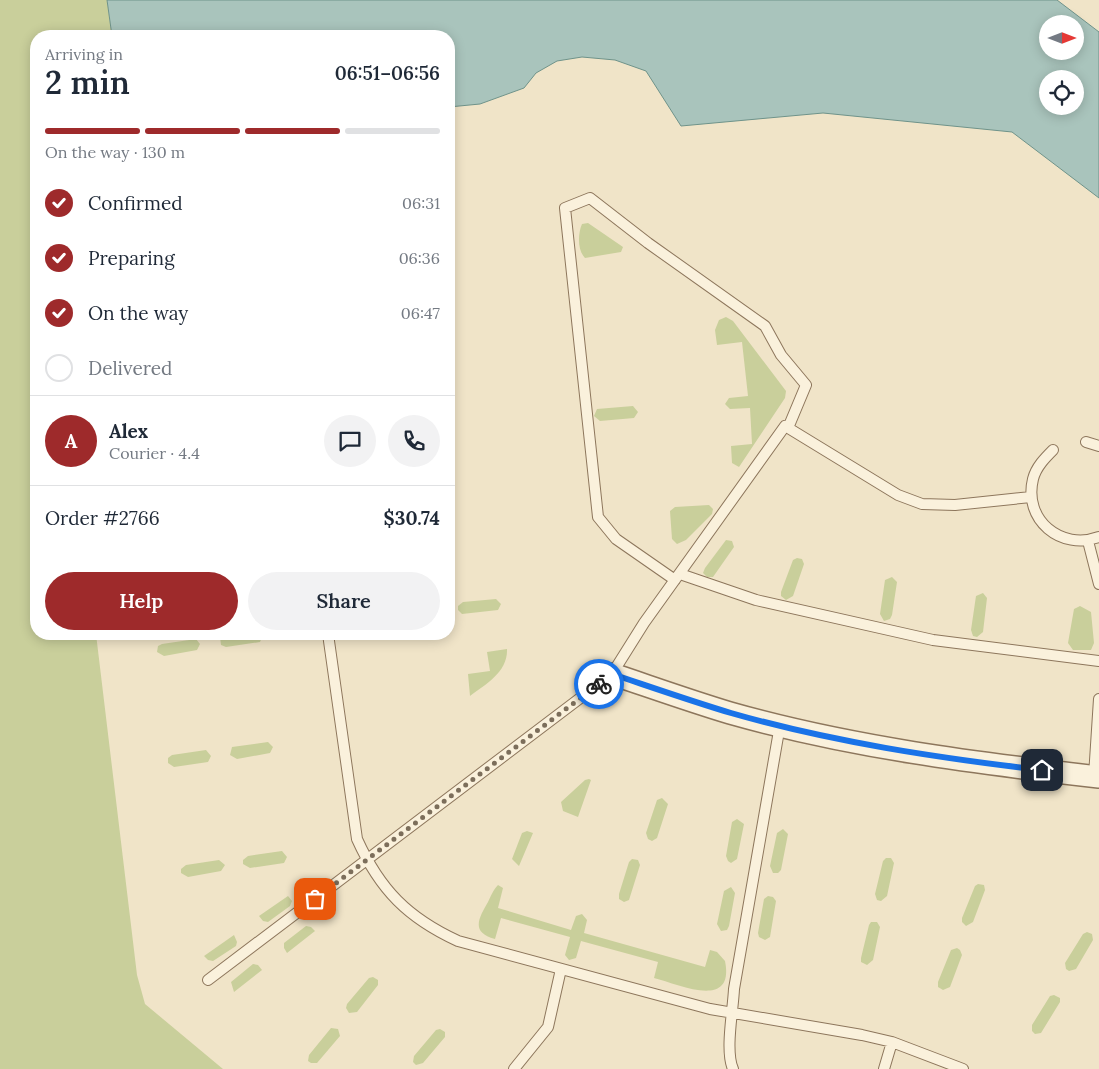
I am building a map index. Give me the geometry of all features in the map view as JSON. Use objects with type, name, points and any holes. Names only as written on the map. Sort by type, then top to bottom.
[{"type":"street","points":[[612,674],[731,713],[780,725],[943,758],[1097,776]]},
{"type":"lane","points":[[788,428],[806,385],[781,355],[765,326],[648,243],[590,198],[565,208],[598,517],[616,538],[677,577],[756,600],[933,640],[1099,661]]},
{"type":"lane","points":[[208,980],[612,674],[677,577],[785,426],[898,495],[922,504],[955,504],[1031,497]]},
{"type":"lane","points":[[1086,442],[1099,446]]},
{"type":"lane","points":[[1053,450],[1042,460],[1033,478],[1031,497],[1037,516],[1050,531],[1068,540],[1088,541],[1099,538]]},
{"type":"lane","points":[[1088,541],[1099,584]]},
{"type":"lane","points":[[329,640],[357,840],[366,860],[388,891],[429,928],[458,941],[710,1009],[862,1035],[892,1042],[963,1069]]},
{"type":"lane","points":[[1097,776],[1099,699]]},
{"type":"lane","points":[[733,1069],[728,1048],[734,989],[780,725]]},
{"type":"lane","points":[[514,1069],[548,1027],[562,969]]},
{"type":"lane","points":[[884,1069],[892,1042]]},
{"type":"green space","points":[[0,0],[107,0],[111,30],[30,30],[30,640],[97,640],[137,975],[145,1004],[223,1069],[0,1069]]},
{"type":"green space","points":[[588,223],[623,247],[621,252],[585,258],[579,246],[579,237],[582,224]]},
{"type":"green space","points":[[726,317],[733,321],[786,391],[785,398],[739,467],[732,463],[731,446],[752,444],[750,408],[730,409],[725,404],[729,398],[748,396],[742,342],[717,345],[715,330],[719,320]]},
{"type":"green space","points":[[633,406],[638,412],[634,418],[600,421],[594,416],[597,409]]},
{"type":"green space","points":[[709,505],[713,509],[712,514],[686,540],[677,544],[672,539],[670,511],[675,507]]},
{"type":"green space","points":[[726,540],[732,541],[734,547],[713,577],[707,577],[703,573],[705,568]]},
{"type":"green space","points":[[797,558],[802,559],[804,564],[793,596],[786,600],[781,596],[781,592],[793,560]]},
{"type":"green space","points":[[892,577],[897,582],[892,615],[890,619],[884,621],[880,614],[885,580]]},
{"type":"green space","points":[[983,593],[987,598],[983,632],[977,637],[973,636],[971,630],[976,596]]},
{"type":"green space","points":[[496,599],[501,604],[498,610],[462,614],[458,610],[458,606],[463,602]]},
{"type":"green space","points":[[1080,606],[1091,612],[1094,643],[1091,650],[1073,650],[1068,643],[1074,609]]},
{"type":"green space","points":[[197,640],[200,644],[197,650],[164,656],[157,652],[158,646]]},
{"type":"green space","points":[[220,640],[261,640],[260,642],[226,647],[221,645]]},
{"type":"green space","points":[[507,649],[504,664],[500,671],[470,696],[468,674],[490,671],[487,652]]},
{"type":"green space","points":[[268,742],[273,747],[270,753],[237,759],[230,755],[232,747]]},
{"type":"green space","points":[[206,750],[211,756],[208,762],[174,767],[168,763],[168,758],[172,755]]},
{"type":"green space","points":[[585,780],[591,780],[578,817],[563,811],[561,802]]},
{"type":"green space","points":[[662,798],[668,804],[657,838],[652,841],[648,839],[646,833],[657,800]]},
{"type":"green space","points":[[737,819],[744,824],[737,859],[731,863],[726,856],[732,822]]},
{"type":"green space","points":[[783,829],[788,834],[781,870],[778,873],[773,873],[770,866],[777,833]]},
{"type":"green space","points":[[527,831],[533,833],[519,866],[512,859],[522,833]]},
{"type":"green space","points":[[282,851],[287,857],[284,863],[250,868],[243,864],[243,860],[248,856]]},
{"type":"green space","points":[[886,858],[891,858],[894,863],[887,896],[881,901],[877,900],[875,894],[883,861]]},
{"type":"green space","points":[[632,859],[638,860],[640,865],[629,900],[624,902],[619,899],[619,894],[629,862]]},
{"type":"green space","points":[[219,860],[225,865],[221,871],[188,877],[181,873],[181,869],[186,865]]},
{"type":"green space","points":[[978,884],[984,885],[985,890],[973,922],[966,926],[962,922],[962,918],[975,886]]},
{"type":"green space","points":[[498,885],[503,888],[498,908],[571,930],[576,916],[582,914],[587,920],[584,933],[705,967],[710,950],[717,952],[725,961],[726,976],[721,986],[713,990],[690,988],[654,978],[658,962],[581,941],[576,958],[569,960],[565,955],[570,937],[501,918],[495,939],[487,936],[479,928],[480,919],[492,893]]},
{"type":"green space","points":[[731,887],[735,893],[729,926],[727,930],[721,931],[717,924],[724,891]]},
{"type":"green space","points":[[288,896],[292,901],[290,906],[268,922],[263,921],[259,916]]},
{"type":"green space","points":[[768,896],[773,897],[776,901],[770,937],[765,940],[759,937],[758,933],[764,899]]},
{"type":"green space","points":[[871,922],[877,922],[880,927],[873,960],[867,965],[861,962],[861,958]]},
{"type":"green space","points":[[306,926],[311,927],[315,931],[287,953],[284,943]]},
{"type":"green space","points":[[1087,932],[1092,934],[1093,940],[1076,969],[1069,971],[1066,969],[1065,963],[1083,934]]},
{"type":"green space","points":[[234,935],[237,942],[236,946],[213,961],[208,960],[204,956]]},
{"type":"green space","points":[[957,948],[962,955],[950,987],[943,990],[938,987],[938,982],[951,950]]},
{"type":"green space","points":[[253,964],[258,965],[262,970],[234,992],[231,982]]},
{"type":"green space","points":[[373,977],[378,980],[378,985],[357,1012],[349,1013],[346,1008],[347,1004],[369,978]]},
{"type":"green space","points":[[1054,995],[1060,998],[1060,1002],[1041,1033],[1035,1034],[1032,1031],[1032,1025],[1050,996]]},
{"type":"green space","points":[[331,1028],[338,1029],[340,1036],[317,1063],[311,1063],[308,1061],[309,1055]]},
{"type":"green space","points":[[440,1029],[445,1032],[445,1037],[423,1063],[416,1065],[413,1062],[414,1056],[436,1030]]},
{"type":"water","points":[[107,0],[1057,0],[1077,15],[1039,15],[1039,60],[1084,60],[1084,21],[1099,32],[1099,198],[1012,132],[823,113],[681,126],[646,71],[615,60],[582,57],[557,61],[536,73],[524,88],[480,104],[455,106],[455,30],[111,30]]},
{"type":"way so far","points":[[315,899],[599,684]]},
{"type":"route","points":[[599,684],[612,674],[731,713],[814,733],[943,758],[1042,770]]}]
